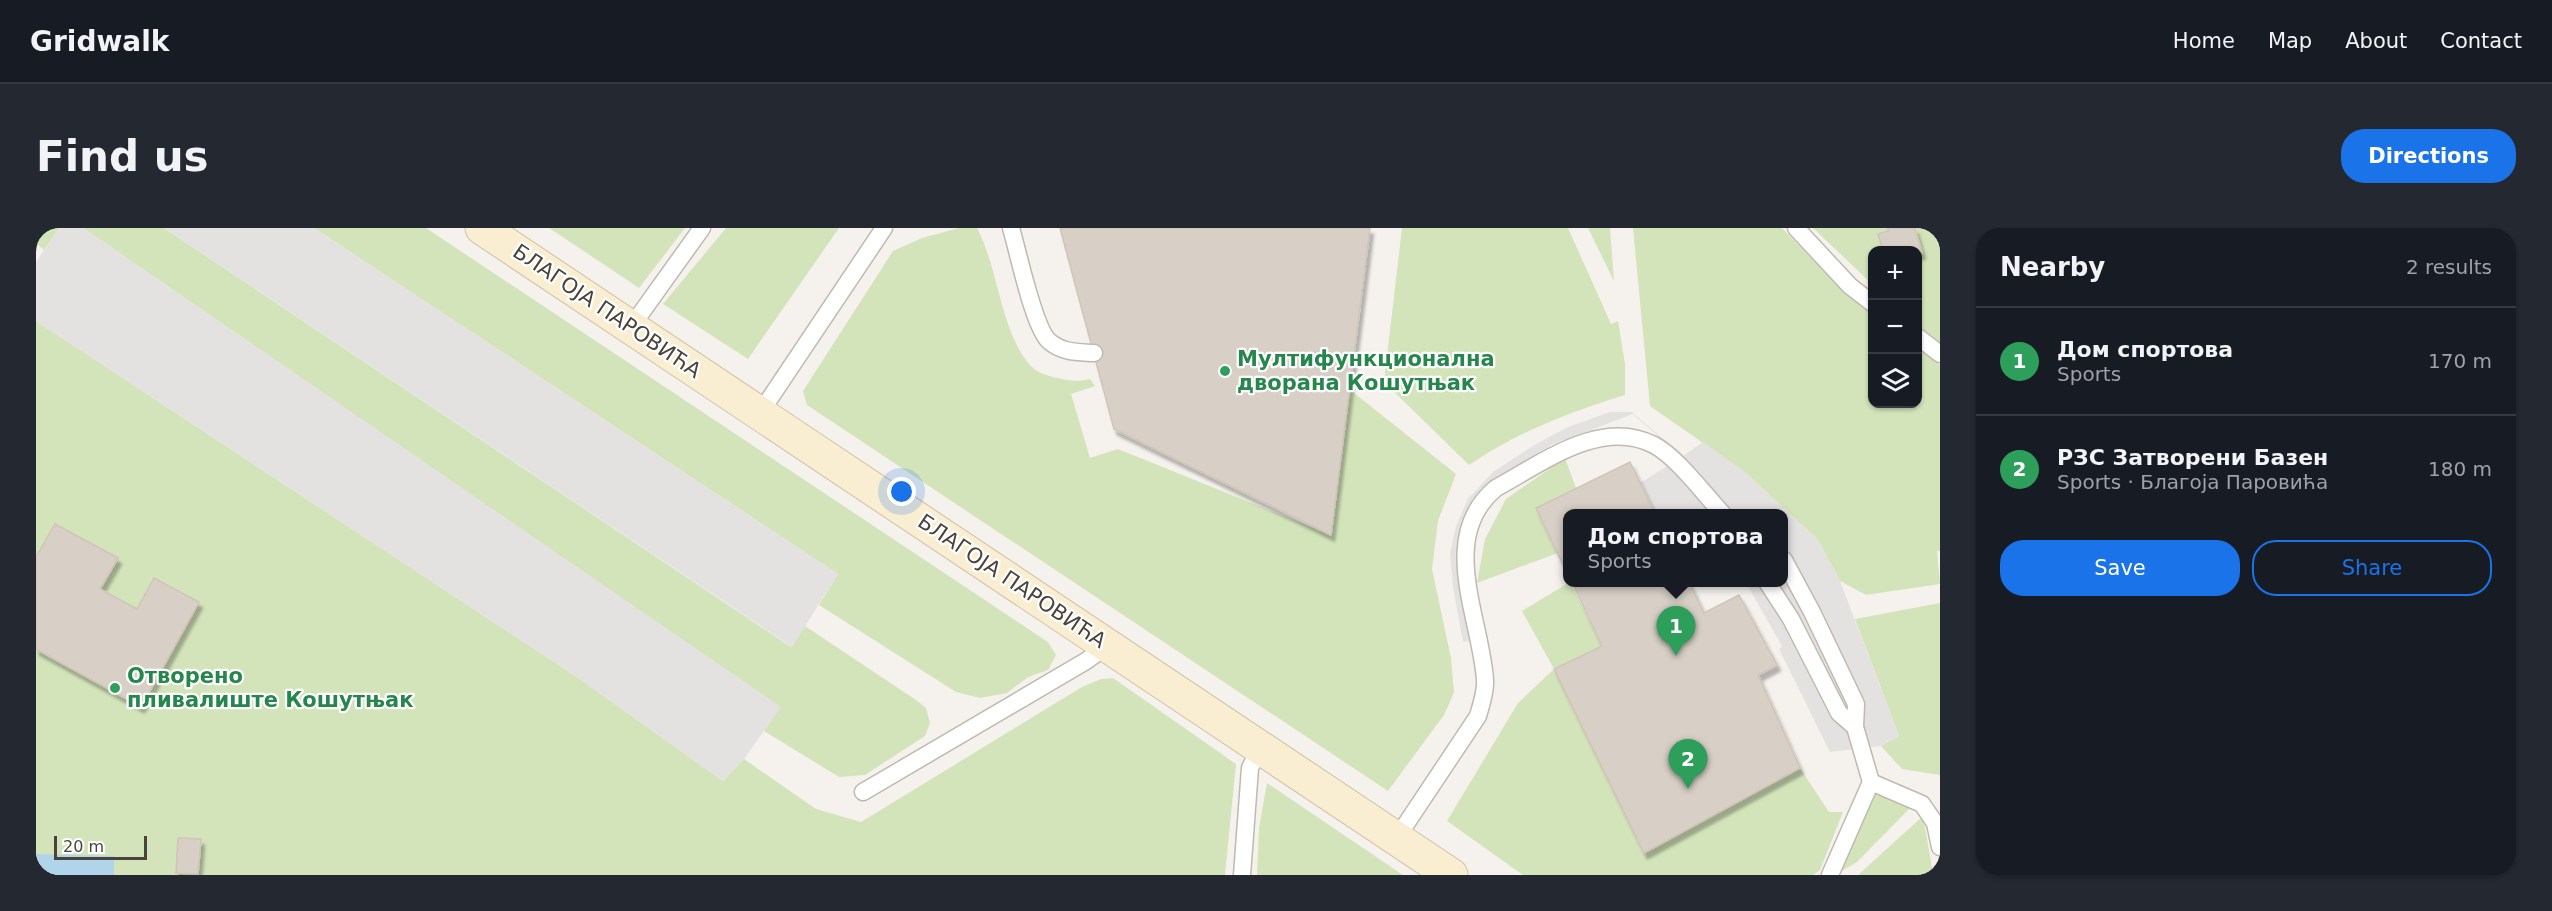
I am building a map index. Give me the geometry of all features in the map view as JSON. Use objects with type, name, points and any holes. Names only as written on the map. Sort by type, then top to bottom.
[{"type":"main road","name":"БЛАГОЈА ПАРОВИЋА","points":[[482,228],[1451,875]]},
{"type":"lane","points":[[631,327],[702,228]]},
{"type":"lane","points":[[760,413],[884,228]]},
{"type":"lane","points":[[1011,228],[1038,324],[1048,341],[1064,350],[1094,353]]},
{"type":"lane","points":[[1796,228],[1850,286],[1868,300]]},
{"type":"lane","points":[[1922,341],[1940,354]]},
{"type":"lane","points":[[1396,839],[1478,716],[1484,698],[1485,681],[1475,630],[1465,546],[1476,512],[1488,495],[1496,488],[1578,444],[1607,437],[1632,438],[1654,446],[1675,463],[1719,509]]},
{"type":"lane","points":[[1788,567],[1808,602],[1856,704],[1855,727],[1871,782],[1830,875]]},
{"type":"lane","points":[[1770,587],[1791,619],[1839,712],[1855,727]]},
{"type":"lane","points":[[862,792],[1086,661],[1108,645]]},
{"type":"lane","points":[[1242,875],[1250,768],[1260,748]]},
{"type":"lane","points":[[1871,782],[1922,804],[1935,823],[1940,847]]},
{"type":"green space","points":[[36,228],[59,228],[44,250],[36,243]]},
{"type":"green space","points":[[83,228],[164,228],[791,647],[805,626],[916,700],[926,708],[930,723],[925,736],[865,775],[839,777],[764,731],[780,707]]},
{"type":"green space","points":[[314,228],[426,228],[1048,642],[1056,655],[1048,670],[1028,677],[1007,693],[980,698],[956,692],[819,605],[838,574]]},
{"type":"green space","points":[[549,228],[685,228],[639,288]]},
{"type":"green space","points":[[726,228],[839,228],[748,359],[663,304]]},
{"type":"green space","points":[[959,228],[977,228],[991,263],[1014,339],[1022,355],[1033,368],[1038,372],[1066,380],[1090,379],[1095,386],[1071,394],[1090,458],[1118,449],[1331,535],[1349,389],[1456,474],[1438,521],[1432,569],[1451,658],[1454,693],[1444,715],[1388,791],[807,405],[803,391],[893,251],[922,238]]},
{"type":"green space","points":[[1402,228],[1568,228],[1611,324],[1618,321],[1625,364],[1625,395],[1544,424],[1506,442],[1469,465],[1384,382]]},
{"type":"green space","points":[[1588,228],[1610,228],[1614,281]]},
{"type":"green space","points":[[1633,228],[1782,228],[1839,287],[1868,310],[1868,408],[1922,408],[1922,351],[1940,365],[1940,551],[1937,551],[1940,584],[1866,595],[1840,581],[1818,540],[1788,512],[1788,509],[1785,509],[1746,473],[1650,406]]},
{"type":"green space","points":[[1813,228],[1940,228],[1940,342],[1922,328],[1922,246],[1868,246],[1868,280]]},
{"type":"green space","points":[[36,321],[577,677],[723,781],[744,759],[816,809],[861,822],[1082,687],[1101,679],[1113,678],[1236,764],[1225,875],[36,875]]},
{"type":"green space","points":[[1565,458],[1576,488],[1536,508],[1558,553],[1477,583],[1485,539],[1506,499]]},
{"type":"green space","points":[[1563,586],[1572,587],[1602,646],[1554,669],[1522,611]]},
{"type":"green space","points":[[1940,603],[1940,775],[1902,769],[1881,746],[1899,736],[1855,619]]},
{"type":"green space","points":[[1554,669],[1644,853],[1800,768],[1829,812],[1843,812],[1820,870],[1813,875],[1523,875],[1447,821],[1518,703]]},
{"type":"green space","points":[[1267,783],[1403,875],[1257,875],[1259,828]]},
{"type":"green space","points":[[1873,794],[1912,806],[1857,862],[1837,874]]},
{"type":"green space","points":[[1923,816],[1932,867],[1940,868],[1940,875],[1858,875]]},
{"type":"shaded area","points":[[59,228],[83,228],[781,707],[744,759],[723,781],[577,677],[36,321],[36,262]]},
{"type":"shaded area","points":[[164,228],[314,228],[838,574],[792,647]]},
{"type":"shaded area","points":[[1610,412],[1632,412],[1683,456],[1703,442],[1746,473],[1785,509],[1653,509],[1640,483],[1682,457],[1633,414],[1551,445],[1506,473],[1485,491],[1459,575],[1470,641],[1463,642],[1453,587],[1450,553],[1456,526],[1468,499],[1493,472],[1536,444],[1568,427]]},
{"type":"shaded area","points":[[1788,512],[1818,540],[1840,581],[1899,736],[1881,746],[1830,752],[1779,649],[1782,646],[1748,587],[1788,587]]},
{"type":"water","points":[[36,854],[114,856],[114,875],[36,875]]},
{"type":"building","name":"Мултифункционална дворана Кошутњак","points":[[1060,228],[1370,228],[1331,535],[1114,429]]},
{"type":"building","points":[[1888,228],[1915,228],[1920,246],[1882,246],[1878,234],[1888,231]]},
{"type":"building","points":[[1630,462],[1653,509],[1563,509],[1563,565],[1536,508]]},
{"type":"building","points":[[55,524],[118,558],[100,589],[137,609],[154,578],[199,602],[141,707],[36,649],[36,557]]},
{"type":"building","points":[[1574,587],[1691,587],[1704,613],[1739,595],[1777,665],[1758,675],[1800,768],[1644,853],[1554,669],[1602,646]]},
{"type":"building","points":[[178,838],[201,839],[198,874],[176,873]]},
{"type":"place","name":"Мултифункционална дворана Кошутњак","points":[[1225,371]]},
{"type":"place","name":"Дом спортова","points":[[1676,656]]},
{"type":"place","name":"Отворено пливалиште Кошутњак","points":[[115,688]]},
{"type":"place","name":"РЗС Затворени Базен","points":[[1688,789]]}]
